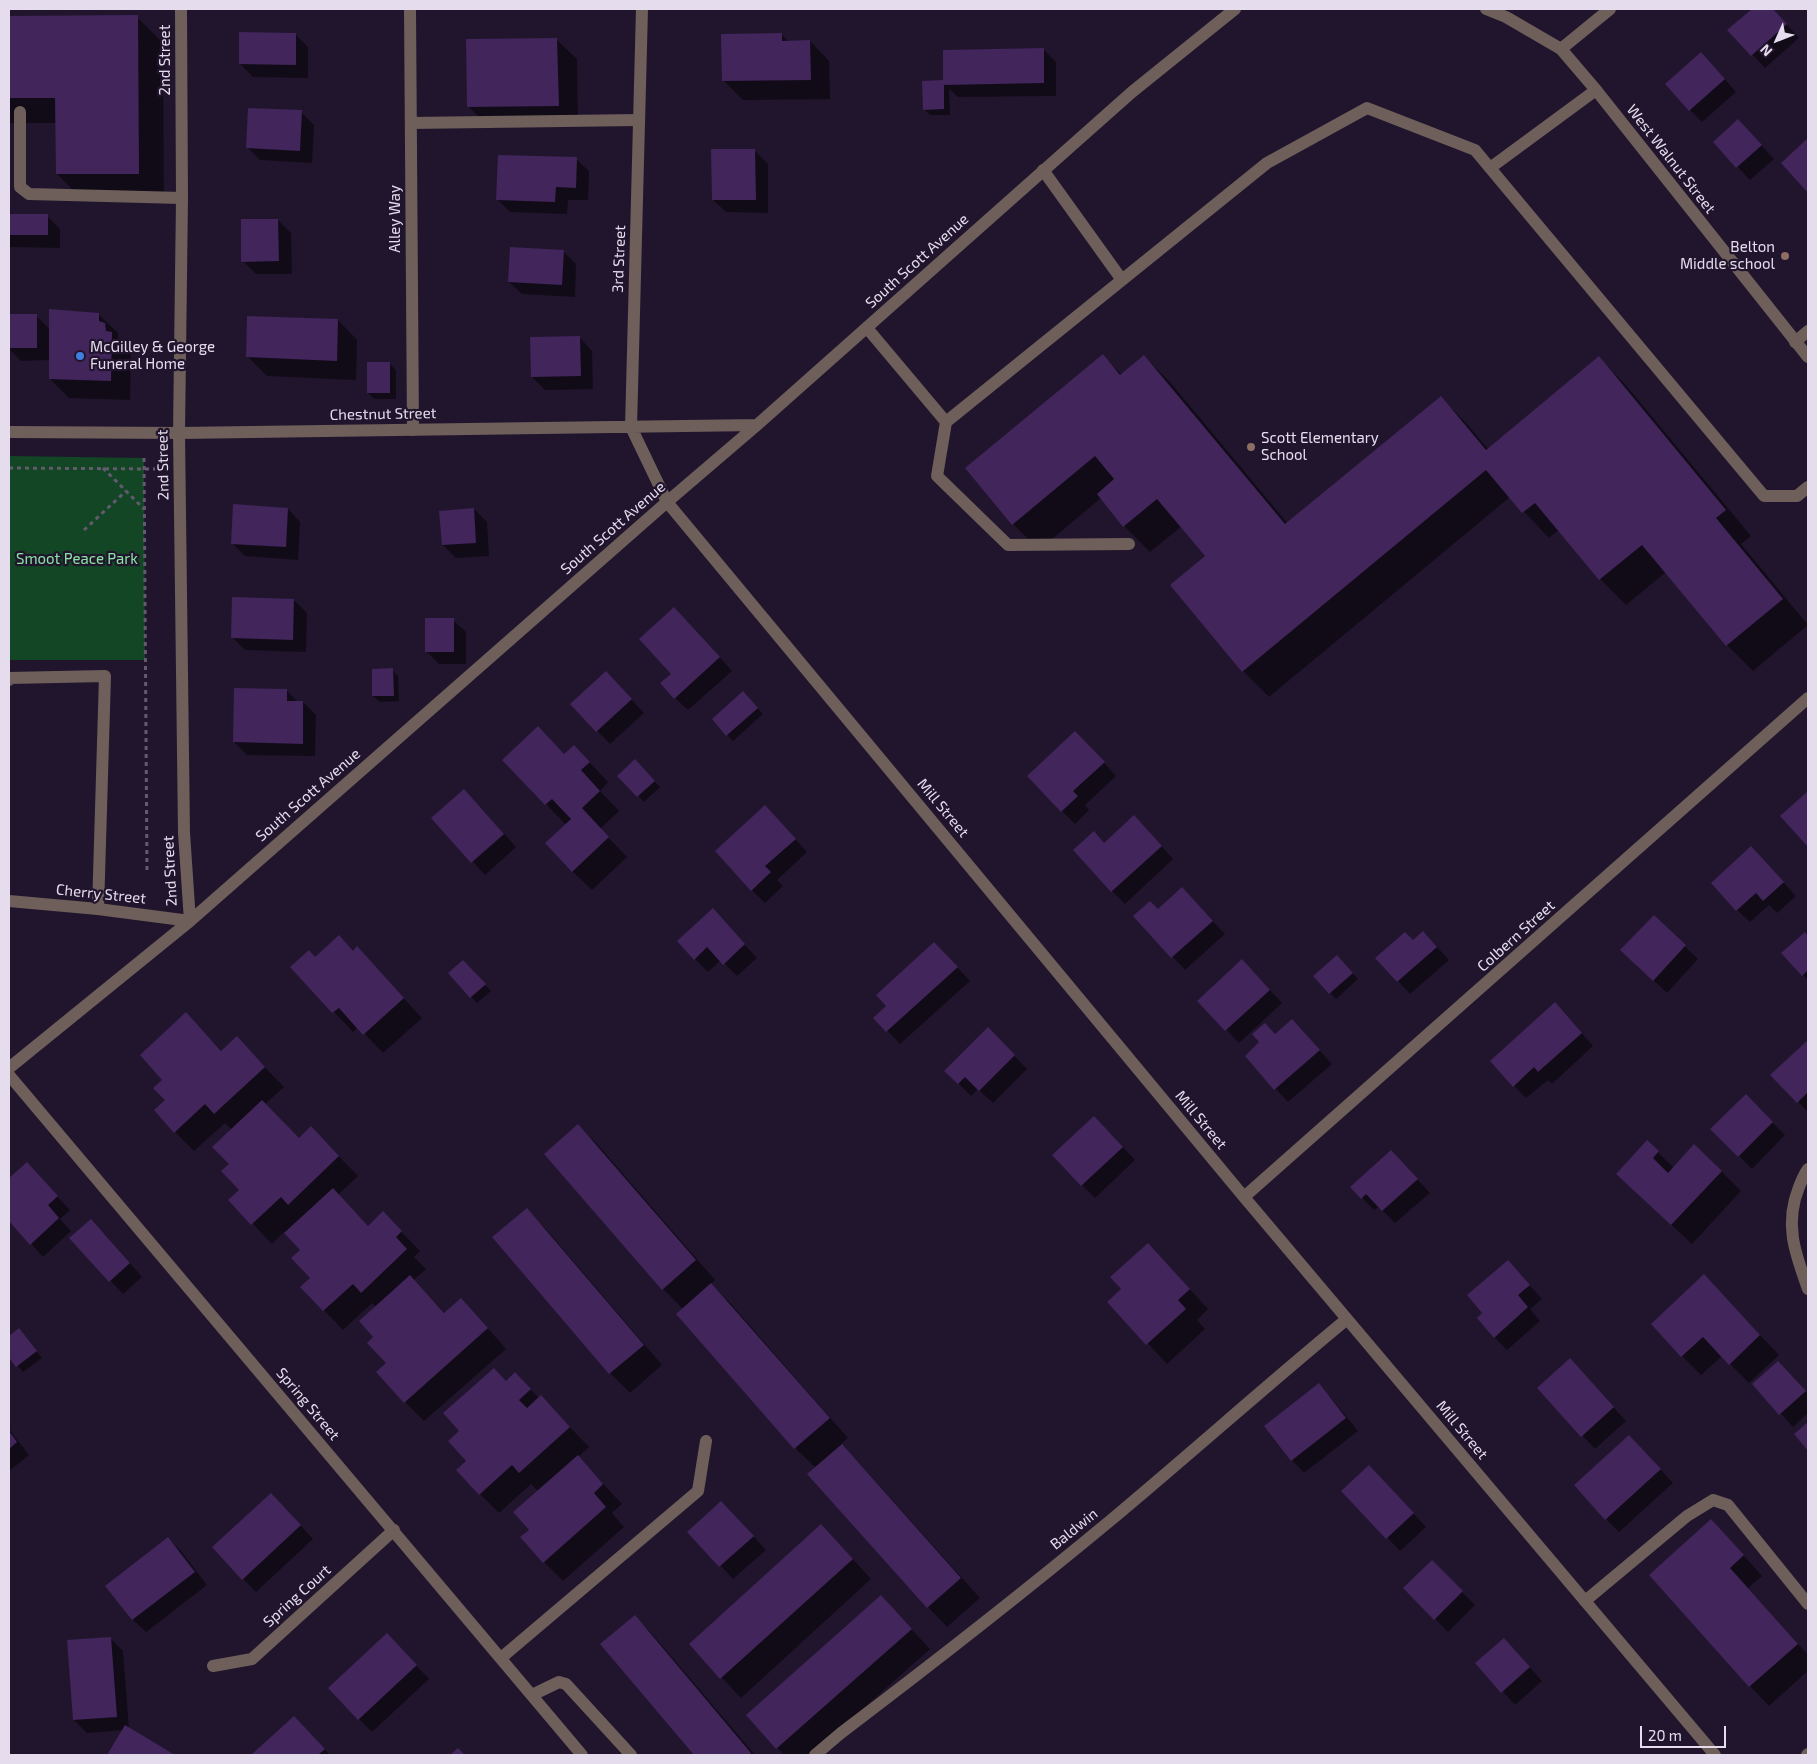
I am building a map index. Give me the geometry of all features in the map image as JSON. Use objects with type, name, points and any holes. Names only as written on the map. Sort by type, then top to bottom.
[{"type":"street","name":"2nd Street","points":[[181,9],[182,198],[179,433],[184,833],[190,921]]},
{"type":"street","name":"Alley Way","points":[[410,9],[412,430]]},
{"type":"street","name":"3rd Street","points":[[642,9],[631,427],[667,502]]},
{"type":"street","name":"South Scott Avenue","points":[[9,1068],[190,921],[757,425],[1132,92],[1235,9]]},
{"type":"street","name":"West Walnut Street","points":[[1486,9],[1506,17],[1561,50],[1596,90],[1808,357]]},
{"type":"street","points":[[1561,50],[1610,9]]},
{"type":"street","points":[[1490,168],[1596,90]]},
{"type":"street","points":[[1129,544],[1008,545],[938,476],[946,422],[1267,164],[1367,108],[1476,150],[1764,496],[1797,496],[1808,486]]},
{"type":"street","points":[[20,112],[20,187],[30,194],[182,198]]},
{"type":"street","points":[[411,123],[639,120]]},
{"type":"street","points":[[1044,170],[1122,280]]},
{"type":"street","points":[[867,328],[946,422]]},
{"type":"street","points":[[1795,342],[1808,331]]},
{"type":"street","name":"Chestnut Street","points":[[9,432],[179,433],[757,425]]},
{"type":"street","name":"Mill Street","points":[[667,502],[1244,1197],[1715,1755]]},
{"type":"street","points":[[9,680],[9,678],[105,676],[98,909]]},
{"type":"street","name":"Colbern Street","points":[[1244,1197],[1808,698]]},
{"type":"street","name":"Cherry Street","points":[[9,902],[98,909],[190,921]]},
{"type":"street","name":"Spring Street","points":[[9,1075],[582,1755]]},
{"type":"street","points":[[1808,1169],[1794,1199],[1791,1228],[1795,1252],[1808,1289]]},
{"type":"street","name":"Baldwin","points":[[816,1755],[841,1733],[963,1639],[1105,1525],[1269,1383],[1347,1319]]},
{"type":"street","points":[[501,1658],[698,1491],[706,1442]]},
{"type":"street","points":[[1585,1601],[1687,1516],[1712,1500],[1728,1505],[1808,1604]]},
{"type":"street","name":"Spring Court","points":[[213,1666],[252,1658],[394,1530]]},
{"type":"street","points":[[532,1695],[559,1682],[566,1684],[630,1755]]},
{"type":"path","points":[[144,458],[146,874]]},
{"type":"path","points":[[9,468],[156,468]]},
{"type":"path","points":[[103,468],[144,510]]},
{"type":"path","points":[[84,530],[126,491]]},
{"type":"green space","name":"Smoot Peace Park","points":[[9,456],[144,458],[145,660],[9,660]]},
{"type":"building","points":[[1752,9],[1773,9],[1787,24],[1751,56],[1727,30]]},
{"type":"building","points":[[138,15],[139,174],[56,174],[55,98],[9,98],[9,16]]},
{"type":"building","points":[[239,32],[296,33],[296,65],[239,64]]},
{"type":"building","points":[[782,33],[782,41],[810,40],[811,80],[722,81],[721,34]]},
{"type":"building","points":[[557,38],[559,106],[467,107],[466,39]]},
{"type":"building","points":[[1044,48],[1044,83],[944,85],[944,109],[923,110],[922,81],[943,80],[943,50]]},
{"type":"building","points":[[1701,52],[1725,79],[1689,111],[1665,84]]},
{"type":"building","points":[[248,108],[302,110],[300,151],[246,148]]},
{"type":"building","points":[[1738,119],[1762,145],[1736,168],[1713,142]]},
{"type":"building","points":[[1808,138],[1808,193],[1781,163]]},
{"type":"building","points":[[711,149],[755,149],[756,200],[712,200]]},
{"type":"building","points":[[498,155],[577,157],[576,188],[556,187],[555,202],[496,200]]},
{"type":"building","points":[[9,214],[48,214],[48,235],[9,235]]},
{"type":"building","points":[[241,219],[278,219],[279,261],[241,262]]},
{"type":"building","points":[[510,247],[564,250],[562,285],[508,282]]},
{"type":"building","name":"McGilley & George Funeral Home","points":[[49,309],[99,313],[99,321],[105,323],[106,331],[112,332],[111,381],[49,379]]},
{"type":"building","points":[[9,314],[37,314],[37,348],[9,348]]},
{"type":"building","points":[[247,316],[338,319],[337,361],[246,357]]},
{"type":"building","points":[[580,336],[581,376],[531,377],[530,337]]},
{"type":"building","points":[[1103,354],[1120,375],[1144,355],[1285,524],[1441,396],[1486,450],[1599,356],[1726,510],[1716,518],[1783,599],[1726,646],[1642,545],[1599,580],[1535,503],[1522,513],[1486,470],[1242,672],[1170,585],[1205,556],[1157,499],[1123,527],[1097,494],[1114,479],[1095,456],[1012,525],[965,468]]},
{"type":"building","points":[[367,362],[390,362],[390,393],[367,393]]},
{"type":"building","points":[[233,504],[288,508],[286,547],[231,544]]},
{"type":"building","points":[[474,508],[476,543],[442,545],[439,511]]},
{"type":"building","points":[[232,597],[294,599],[293,640],[231,638]]},
{"type":"building","points":[[674,607],[720,657],[674,699],[660,683],[671,674],[639,639]]},
{"type":"building","points":[[425,618],[454,618],[454,652],[425,652]]},
{"type":"building","points":[[393,668],[394,696],[372,696],[372,669]]},
{"type":"building","points":[[606,671],[632,699],[596,732],[570,704]]},
{"type":"building","points":[[234,688],[287,689],[287,701],[303,701],[303,744],[233,742]]},
{"type":"building","points":[[743,691],[758,708],[726,736],[712,719]]},
{"type":"building","points":[[538,726],[564,754],[574,745],[590,762],[581,770],[600,791],[582,808],[609,837],[572,872],[545,843],[571,819],[552,799],[545,805],[502,760]]},
{"type":"building","points":[[1075,731],[1105,762],[1073,791],[1078,796],[1061,812],[1027,776]]},
{"type":"building","points":[[635,759],[655,781],[637,797],[617,776]]},
{"type":"building","points":[[464,789],[504,834],[471,863],[431,818]]},
{"type":"building","points":[[1808,791],[1808,847],[1780,816]]},
{"type":"building","points":[[765,805],[796,839],[765,866],[771,872],[751,891],[715,851]]},
{"type":"building","points":[[1134,815],[1162,846],[1111,892],[1073,850],[1094,831],[1104,843]]},
{"type":"building","points":[[1751,846],[1784,882],[1763,901],[1756,893],[1736,911],[1711,883]]},
{"type":"building","points":[[1182,887],[1213,921],[1171,958],[1133,916],[1150,901],[1158,909]]},
{"type":"building","points":[[713,908],[745,944],[723,965],[707,947],[694,960],[677,941]]},
{"type":"building","points":[[1654,915],[1686,945],[1653,981],[1620,950]]},
{"type":"building","points":[[1423,931],[1437,947],[1397,982],[1375,958],[1405,932],[1413,940]]},
{"type":"building","points":[[1805,932],[1808,936],[1808,970],[1802,976],[1781,953]]},
{"type":"building","points":[[339,935],[353,951],[357,946],[404,998],[363,1035],[339,1008],[332,1013],[290,967],[309,950],[315,957]]},
{"type":"building","points":[[934,942],[958,967],[886,1032],[873,1018],[886,1006],[876,995]]},
{"type":"building","points":[[1337,955],[1353,973],[1329,994],[1313,976]]},
{"type":"building","points":[[1242,959],[1270,990],[1225,1031],[1197,1001]]},
{"type":"building","points":[[463,960],[486,984],[470,998],[448,973]]},
{"type":"building","points":[[1555,1002],[1582,1033],[1538,1072],[1534,1067],[1513,1087],[1490,1061]]},
{"type":"building","points":[[186,1012],[221,1051],[237,1036],[265,1067],[214,1114],[205,1104],[174,1133],[154,1110],[165,1100],[153,1088],[162,1080],[140,1055]]},
{"type":"building","points":[[1292,1019],[1320,1050],[1274,1090],[1245,1056],[1259,1042],[1252,1034],[1265,1023],[1275,1034]]},
{"type":"building","points":[[988,1027],[1015,1055],[979,1091],[965,1077],[958,1084],[944,1071]]},
{"type":"building","points":[[1808,1040],[1808,1092],[1797,1103],[1770,1075]]},
{"type":"building","points":[[1746,1094],[1773,1122],[1738,1157],[1710,1129]]},
{"type":"building","points":[[262,1100],[299,1138],[311,1126],[339,1156],[288,1205],[281,1197],[251,1225],[228,1200],[239,1190],[221,1171],[229,1164],[212,1147]]},
{"type":"building","points":[[1094,1116],[1123,1147],[1081,1186],[1052,1155]]},
{"type":"building","points":[[578,1124],[696,1260],[662,1290],[544,1154]]},
{"type":"building","points":[[1647,1140],[1659,1151],[1653,1158],[1668,1173],[1694,1144],[1722,1171],[1671,1225],[1616,1174]]},
{"type":"building","points":[[1391,1150],[1418,1179],[1382,1211],[1366,1194],[1361,1199],[1350,1187]]},
{"type":"building","points":[[27,1162],[58,1196],[48,1205],[59,1218],[30,1245],[9,1221],[9,1178]]},
{"type":"building","points":[[333,1188],[368,1226],[383,1211],[402,1231],[396,1237],[407,1249],[361,1293],[353,1284],[323,1311],[300,1287],[310,1278],[291,1258],[300,1250],[284,1233]]},
{"type":"building","points":[[527,1208],[644,1345],[609,1374],[492,1237]]},
{"type":"building","points":[[91,1219],[130,1263],[109,1282],[69,1238]]},
{"type":"building","points":[[1148,1243],[1190,1289],[1178,1300],[1186,1309],[1146,1345],[1107,1302],[1121,1289],[1110,1277]]},
{"type":"building","points":[[1508,1260],[1530,1285],[1518,1295],[1528,1307],[1494,1338],[1477,1318],[1482,1313],[1467,1295]]},
{"type":"building","points":[[1704,1274],[1760,1335],[1729,1365],[1703,1337],[1681,1357],[1651,1324]]},
{"type":"building","points":[[410,1275],[444,1313],[461,1298],[488,1328],[404,1403],[376,1372],[386,1363],[367,1343],[373,1337],[359,1321]]},
{"type":"building","points":[[711,1283],[830,1418],[794,1449],[676,1314]]},
{"type":"building","points":[[19,1328],[37,1351],[16,1367],[9,1358],[9,1336]]},
{"type":"building","points":[[1570,1358],[1614,1407],[1581,1437],[1537,1388]]},
{"type":"building","points":[[1778,1361],[1806,1391],[1779,1415],[1752,1384]]},
{"type":"building","points":[[494,1368],[506,1381],[515,1372],[531,1389],[519,1400],[527,1408],[541,1395],[570,1427],[519,1473],[512,1465],[479,1495],[456,1470],[466,1461],[448,1441],[459,1431],[443,1413]]},
{"type":"building","points":[[1319,1383],[1346,1418],[1291,1461],[1264,1426]]},
{"type":"building","points":[[1808,1422],[1808,1451],[1794,1434]]},
{"type":"building","points":[[9,1431],[17,1442],[9,1449]]},
{"type":"building","points":[[1629,1435],[1661,1469],[1605,1520],[1574,1485]]},
{"type":"building","points":[[842,1444],[961,1578],[927,1608],[807,1474]]},
{"type":"building","points":[[578,1455],[603,1484],[594,1493],[606,1507],[543,1563],[520,1537],[529,1530],[513,1512]]},
{"type":"building","points":[[1369,1465],[1414,1513],[1386,1539],[1341,1491]]},
{"type":"building","points":[[271,1493],[301,1525],[242,1580],[212,1547]]},
{"type":"building","points":[[721,1501],[754,1536],[719,1567],[687,1532]]},
{"type":"building","points":[[1711,1519],[1744,1555],[1730,1568],[1798,1644],[1749,1687],[1649,1575]]},
{"type":"building","points":[[821,1524],[853,1559],[720,1679],[689,1644]]},
{"type":"building","points":[[168,1537],[195,1572],[132,1620],[105,1586]]},
{"type":"building","points":[[1432,1560],[1463,1591],[1434,1620],[1403,1588]]},
{"type":"building","points":[[881,1595],[912,1629],[776,1749],[746,1715]]},
{"type":"building","points":[[635,1615],[751,1753],[749,1755],[694,1755],[600,1644]]},
{"type":"building","points":[[387,1633],[417,1665],[358,1720],[328,1688]]},
{"type":"building","points":[[111,1637],[117,1717],[73,1720],[67,1640]]},
{"type":"building","points":[[1504,1638],[1530,1667],[1501,1693],[1475,1663]]},
{"type":"building","points":[[294,1716],[325,1749],[318,1755],[251,1755]]},
{"type":"building","points":[[125,1725],[175,1755],[107,1755]]},
{"type":"building","points":[[458,1748],[465,1755],[450,1755]]},
{"type":"place","name":"Belton Middle school","points":[[1785,256]]},
{"type":"place","name":"McGilley & George Funeral Home","points":[[80,356]]},
{"type":"place","name":"Scott Elementary School","points":[[1251,447]]}]
